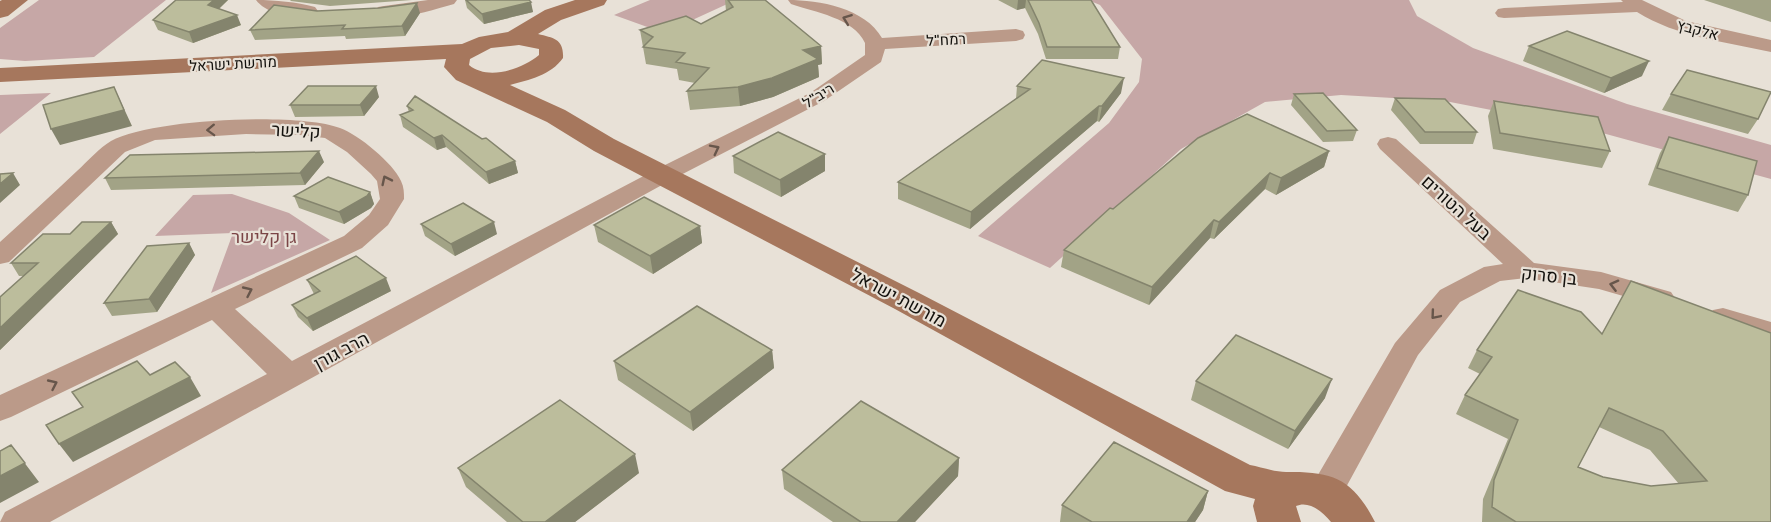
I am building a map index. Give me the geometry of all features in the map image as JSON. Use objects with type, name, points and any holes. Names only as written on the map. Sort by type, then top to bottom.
[{"type":"street","points":[[0,11],[18,0]]},
{"type":"street","points":[[265,0],[277,8],[323,12]]},
{"type":"street","points":[[368,11],[418,8],[448,0]]},
{"type":"street","points":[[797,0],[856,22],[869,32],[875,44]]},
{"type":"street","points":[[513,38],[553,15],[592,1]]},
{"type":"street","points":[[552,47],[538,40],[513,38],[487,42],[466,65],[500,79],[537,69],[551,58],[552,47],[573,15],[592,1]]},
{"type":"street","points":[[1504,13],[1635,4]]},
{"type":"street","name":"אלקבץ","points":[[1635,4],[1668,21],[1771,46]]},
{"type":"street","name":"רמח\"ל","points":[[875,44],[1016,35]]},
{"type":"street","name":"ריב\"ל","points":[[663,175],[817,97],[874,58],[875,44]]},
{"type":"street","name":"מורשת ישראל","points":[[0,88],[466,65]]},
{"type":"street","name":"מורשת ישראל","points":[[0,75],[466,65],[604,145],[907,301],[1240,479],[1280,508]]},
{"type":"street","name":"מורשת ישראל","points":[[537,69],[536,82],[541,98],[556,116]]},
{"type":"street","name":"קלישר","points":[[0,256],[117,147],[135,138],[156,132],[249,128],[319,129],[334,133],[379,167],[389,180],[392,199],[379,220],[353,242],[0,409]]},
{"type":"street","name":"בעל הטורים","points":[[1388,144],[1526,270]]},
{"type":"street","name":"הרב גורן","points":[[18,522],[663,175]]},
{"type":"street","name":"בן סרוק","points":[[1340,507],[1406,350],[1450,296],[1494,273],[1526,270],[1600,281],[1771,332]]},
{"type":"street","points":[[215,307],[290,377]]},
{"type":"street","points":[[1280,508],[1304,486],[1340,507]]},
{"type":"green space","points":[[39,0],[166,0],[94,57],[25,61],[0,59],[0,28]]},
{"type":"green space","points":[[650,0],[736,0],[664,33],[614,15]]},
{"type":"green space","points":[[1088,0],[1409,0],[1417,16],[1473,48],[1627,104],[1771,145],[1771,179],[1584,128],[1445,101],[1341,95],[1265,102],[1181,149],[1050,268],[978,236],[1109,123],[1139,82],[1142,59],[1100,5]]},
{"type":"green space","points":[[51,93],[0,134],[0,95]]},
{"type":"green space","name":"גן קלישר","points":[[232,194],[289,213],[330,240],[211,293],[233,233],[155,236],[193,195]]},
{"type":"building","points":[[176,0],[214,0],[208,5],[237,15],[189,32],[153,20]]},
{"type":"building","points":[[466,0],[529,0],[531,2],[482,14]]},
{"type":"building","points":[[728,0],[765,0],[821,46],[803,50],[818,59],[772,78],[738,87],[687,91],[709,68],[676,62],[685,53],[643,47],[653,37],[640,30],[686,16],[701,24],[733,7]]},
{"type":"building","points":[[1028,0],[1091,0],[1120,47],[1047,47]]},
{"type":"building","points":[[417,3],[402,26],[342,29],[345,25],[250,30],[274,5],[317,11],[379,8]]},
{"type":"building","points":[[1567,31],[1649,61],[1611,78],[1529,46]]},
{"type":"building","points":[[1042,60],[1124,78],[1102,106],[1099,106],[971,212],[898,182],[1030,89],[1017,86]]},
{"type":"building","points":[[1687,70],[1771,92],[1758,119],[1671,94]]},
{"type":"building","points":[[308,86],[376,86],[360,105],[290,105]]},
{"type":"building","points":[[114,87],[124,110],[51,129],[43,105]]},
{"type":"building","points":[[1323,93],[1357,130],[1327,131],[1294,94]]},
{"type":"building","points":[[415,96],[482,139],[486,138],[515,161],[486,172],[442,135],[434,138],[400,115],[413,110],[407,106]]},
{"type":"building","points":[[1395,98],[1445,99],[1477,132],[1425,132]]},
{"type":"building","points":[[1494,101],[1598,117],[1610,151],[1500,133]]},
{"type":"building","points":[[1247,114],[1329,151],[1281,178],[1270,173],[1219,222],[1214,220],[1152,287],[1064,250],[1110,208],[1113,209],[1198,138]]},
{"type":"building","points":[[778,132],[825,154],[780,180],[733,156]]},
{"type":"building","points":[[1669,137],[1757,161],[1748,195],[1657,168]]},
{"type":"building","points":[[319,151],[300,173],[105,178],[130,155]]},
{"type":"building","points":[[13,173],[0,184],[0,174]]},
{"type":"building","points":[[328,177],[370,192],[339,212],[294,196]]},
{"type":"building","points":[[644,197],[700,226],[650,256],[594,225]]},
{"type":"building","points":[[463,203],[494,222],[451,244],[421,224]]},
{"type":"building","points":[[82,222],[111,222],[0,328],[0,297],[38,263],[11,263],[43,234],[70,234]]},
{"type":"building","points":[[189,243],[149,299],[104,303],[147,246]]},
{"type":"building","points":[[356,256],[386,278],[307,318],[292,305],[320,291],[307,280]]},
{"type":"building","points":[[1631,281],[1771,333],[1771,522],[1516,522],[1492,507],[1494,480],[1518,420],[1465,395],[1492,357],[1477,350],[1518,290],[1581,312],[1602,334]],"holes":[[[1609,408],[1663,431],[1707,481],[1651,486],[1603,477],[1578,467]]]},
{"type":"building","points":[[697,306],[772,350],[690,412],[614,361]]},
{"type":"building","points":[[1236,335],[1332,379],[1295,431],[1196,381]]},
{"type":"building","points":[[137,361],[150,375],[175,362],[190,377],[59,444],[46,425],[83,407],[72,392]]},
{"type":"building","points":[[560,400],[635,454],[545,522],[523,522],[458,468]]},
{"type":"building","points":[[861,401],[959,458],[897,522],[861,522],[782,470]]},
{"type":"building","points":[[1114,442],[1208,491],[1187,522],[1092,522],[1062,505]]},
{"type":"building","points":[[11,445],[25,463],[0,476],[0,451]]}]
